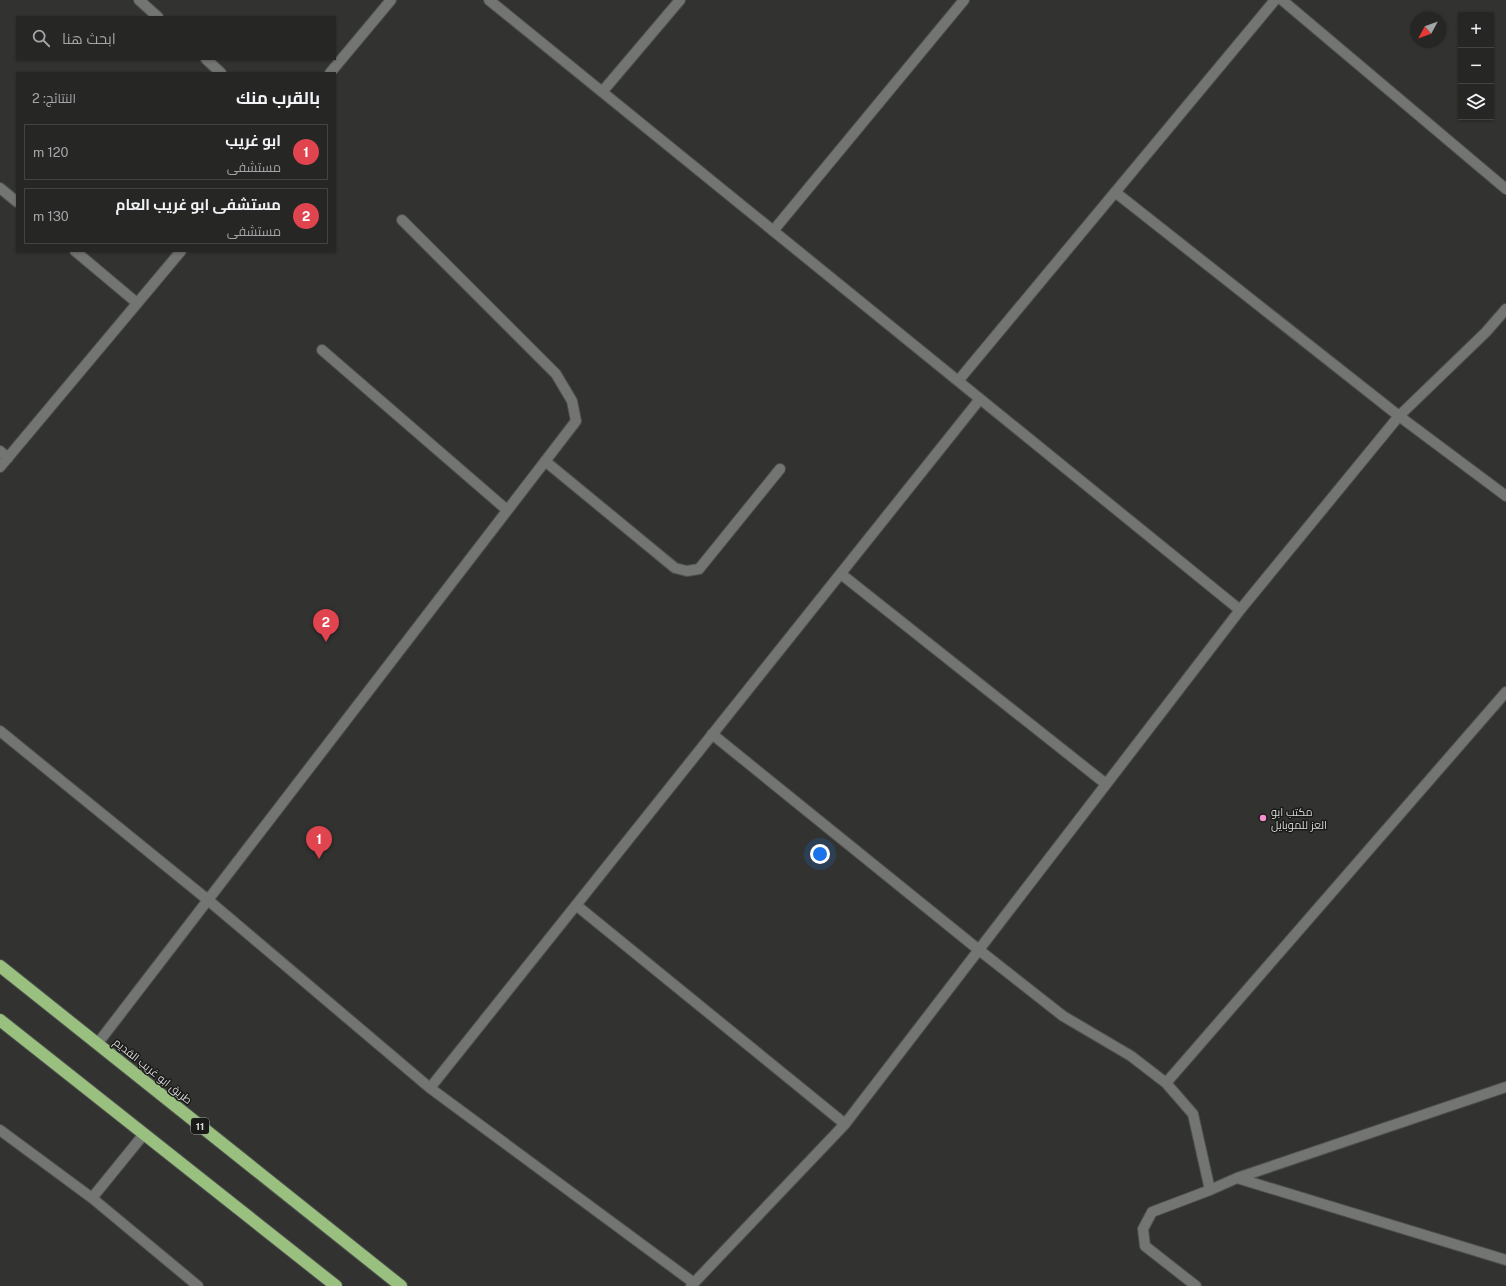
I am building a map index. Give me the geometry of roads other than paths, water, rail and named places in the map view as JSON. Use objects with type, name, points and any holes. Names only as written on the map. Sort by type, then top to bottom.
[{"type":"highway","name":"طريق ابو غريب القديم","points":[[0,966],[401,1286]]},
{"type":"highway","points":[[0,1020],[336,1286]]},
{"type":"street","points":[[139,0],[157,16]]},
{"type":"street","points":[[331,72],[391,0]]},
{"type":"street","points":[[489,0],[1240,610]]},
{"type":"street","points":[[602,92],[680,0]]},
{"type":"street","points":[[773,231],[964,0]]},
{"type":"street","points":[[958,381],[1275,0]]},
{"type":"street","points":[[1282,0],[1506,189]]},
{"type":"street","points":[[207,60],[220,72]]},
{"type":"street","points":[[0,188],[16,201]]},
{"type":"street","points":[[1115,192],[1399,416],[1506,496]]},
{"type":"street","points":[[98,1043],[576,421],[572,401],[556,374],[402,220]]},
{"type":"street","points":[[76,252],[137,303]]},
{"type":"street","points":[[0,468],[180,252]]},
{"type":"street","points":[[0,731],[208,900],[430,1088],[692,1285],[845,1124],[1240,610],[1399,416],[1486,332],[1506,310]]},
{"type":"street","points":[[322,350],[507,510]]},
{"type":"street","points":[[430,1088],[980,399]]},
{"type":"street","points":[[0,451],[8,458]]},
{"type":"street","points":[[545,461],[675,568],[687,571],[699,569],[780,469]]},
{"type":"street","points":[[841,574],[1106,784]]},
{"type":"street","points":[[1166,1083],[1506,692]]},
{"type":"street","points":[[712,734],[1063,1016],[1131,1056],[1166,1083],[1193,1114],[1210,1190]]},
{"type":"street","points":[[576,905],[845,1124]]},
{"type":"street","points":[[1196,1286],[1145,1246],[1143,1229],[1152,1212],[1210,1190],[1236,1178],[1506,1088]]},
{"type":"street","points":[[0,1130],[92,1198],[198,1286]]},
{"type":"street","points":[[92,1198],[144,1134]]},
{"type":"street","points":[[1236,1178],[1506,1260]]},
{"type":"place","name":"مستشفى ابو غريب العام","points":[[326,642]]},
{"type":"place","name":"مكتب ابو العز للموبايل","points":[[1263,818]]},
{"type":"place","name":"ابو غريب","points":[[319,859]]}]
